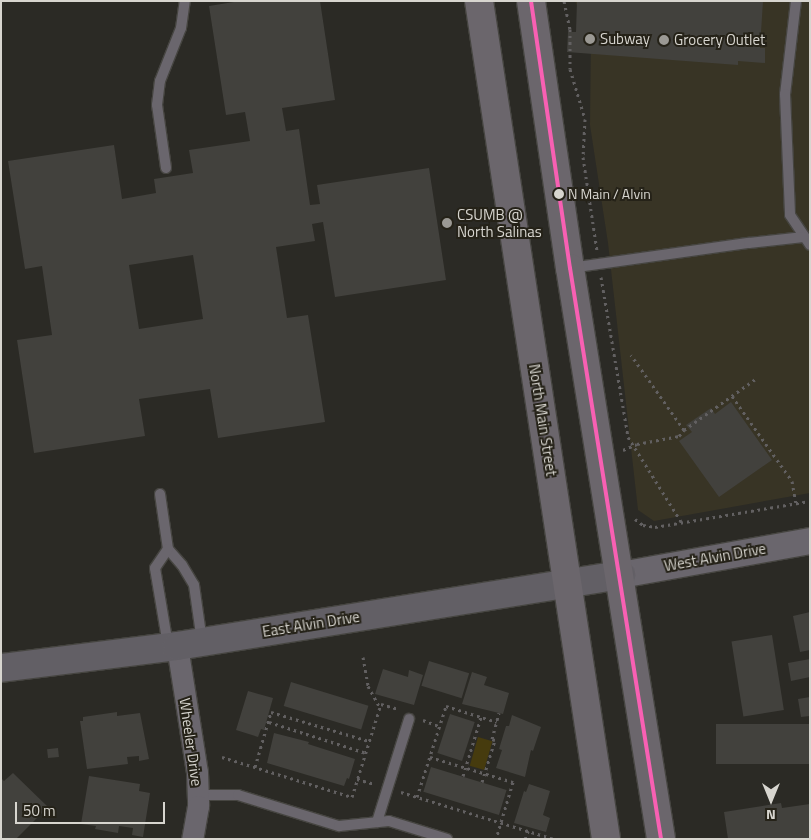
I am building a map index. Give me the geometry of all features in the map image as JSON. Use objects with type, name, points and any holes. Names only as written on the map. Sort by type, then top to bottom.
[{"type":"main road","name":"North Main Street","points":[[479,1],[606,839]]},
{"type":"main road","points":[[531,1],[570,268],[621,574],[661,839]]},
{"type":"main road","name":"East Alvin Drive","points":[[1,668],[182,645],[621,574]]},
{"type":"street","name":"West Alvin Drive","points":[[621,574],[810,541]]},
{"type":"street","name":"Wheeler Drive","points":[[182,645],[198,794],[192,839]]},
{"type":"lane","points":[[166,168],[157,104],[160,81],[181,28],[184,1]]},
{"type":"lane","points":[[796,1],[786,103],[790,215],[807,241]]},
{"type":"lane","points":[[570,268],[749,242],[807,241]]},
{"type":"lane","points":[[160,494],[168,548],[182,564],[194,585],[182,645]]},
{"type":"lane","points":[[168,548],[155,568],[182,645]]},
{"type":"lane","points":[[377,822],[407,715]]},
{"type":"lane","points":[[198,794],[238,795],[339,826],[389,821],[447,839]]},
{"type":"path","points":[[564,1],[570,28],[570,69],[585,118],[583,156],[628,436],[682,523]]},
{"type":"path","points":[[631,355],[684,430]]},
{"type":"path","points":[[622,455],[622,451],[633,445],[679,436],[684,430],[757,378]]},
{"type":"path","points":[[732,396],[792,481],[796,504]]},
{"type":"path","points":[[631,514],[638,522],[648,526],[682,523],[810,502]]},
{"type":"path","points":[[363,657],[368,686],[380,707]]},
{"type":"path","points":[[222,757],[352,797],[381,704],[407,715]]},
{"type":"path","points":[[417,797],[446,706],[497,722]]},
{"type":"path","points":[[255,767],[272,712],[369,741]]},
{"type":"path","points":[[482,782],[495,740],[492,738],[499,713]]},
{"type":"path","points":[[421,716],[420,719],[440,726]]},
{"type":"path","points":[[463,776],[481,717]]},
{"type":"path","points":[[268,722],[366,752]]},
{"type":"path","points":[[430,757],[513,782],[496,839]]},
{"type":"path","points":[[357,779],[554,839]]},
{"type":"path","points":[[525,839],[528,830]]},
{"type":"shaded area","points":[[575,1],[810,1],[810,493],[654,521],[638,510],[608,243],[590,125],[591,36]]},
{"type":"shaded area","points":[[478,737],[492,741],[484,770],[470,766]]},
{"type":"building","points":[[240,1],[320,1],[335,100],[282,108],[286,131],[299,129],[310,205],[320,204],[317,185],[429,168],[446,280],[335,297],[323,222],[312,224],[315,241],[276,247],[287,318],[308,315],[325,422],[218,438],[210,389],[139,399],[145,436],[34,453],[17,340],[52,335],[42,266],[25,269],[8,161],[114,145],[122,199],[156,193],[154,179],[193,173],[189,150],[250,141],[245,112],[226,115],[209,6]],"holes":[[[193,255],[203,319],[139,329],[129,265]]]},
{"type":"building","name":"Grocery Outlet","points":[[577,1],[763,1],[760,48],[765,48],[765,63],[738,61],[738,65],[567,52],[568,32],[576,32]]},
{"type":"building","points":[[731,402],[772,460],[719,497],[679,441],[692,432],[686,425],[711,408],[715,414]]},
{"type":"building","points":[[810,612],[810,650],[800,652],[793,616]]},
{"type":"building","points":[[772,635],[784,710],[743,716],[732,641]]},
{"type":"building","points":[[810,659],[810,677],[791,681],[788,663]]},
{"type":"building","points":[[429,661],[469,673],[462,698],[421,686]]},
{"type":"building","points":[[383,669],[408,677],[409,670],[423,675],[414,705],[375,694]]},
{"type":"building","points":[[472,672],[487,677],[484,685],[509,693],[503,714],[462,704]]},
{"type":"building","points":[[291,682],[368,706],[361,730],[284,706]]},
{"type":"building","points":[[248,691],[273,698],[264,730],[261,729],[258,737],[236,730]]},
{"type":"building","points":[[810,697],[810,716],[801,717],[798,699]]},
{"type":"building","points":[[117,712],[117,716],[140,713],[149,759],[139,761],[139,756],[127,757],[128,764],[87,769],[80,721],[83,721],[83,717]]},
{"type":"building","points":[[450,714],[475,722],[462,761],[437,753]]},
{"type":"building","points":[[512,715],[541,727],[533,751],[531,750],[525,777],[496,768],[502,750],[499,749],[506,726],[509,726]]},
{"type":"building","points":[[716,724],[810,724],[810,764],[716,764]]},
{"type":"building","points":[[274,733],[309,742],[308,744],[355,759],[349,779],[347,778],[344,786],[267,763]]},
{"type":"building","points":[[58,748],[59,757],[48,758],[47,749]]},
{"type":"building","points":[[431,767],[507,790],[499,815],[423,792]]},
{"type":"building","points":[[13,773],[48,807],[16,839],[1,839],[1,778],[4,781]]},
{"type":"building","points":[[89,776],[140,784],[139,791],[150,793],[143,837],[132,835],[133,828],[119,826],[118,833],[95,829],[96,826],[81,824]]},
{"type":"building","points":[[529,784],[550,791],[543,815],[550,818],[546,832],[514,823],[524,791],[526,792]]},
{"type":"building","points":[[781,803],[782,808],[810,804],[810,839],[728,839],[724,812]]},
{"type":"transit line","points":[[531,1],[570,268],[661,839]]},
{"type":"place","name":"Subway","points":[[590,39]]},
{"type":"place","name":"Grocery Outlet","points":[[664,40]]},
{"type":"place","name":"N Main / Alvin","points":[[559,194]]},
{"type":"place","name":"CSUMB @ North Salinas","points":[[447,223]]}]
